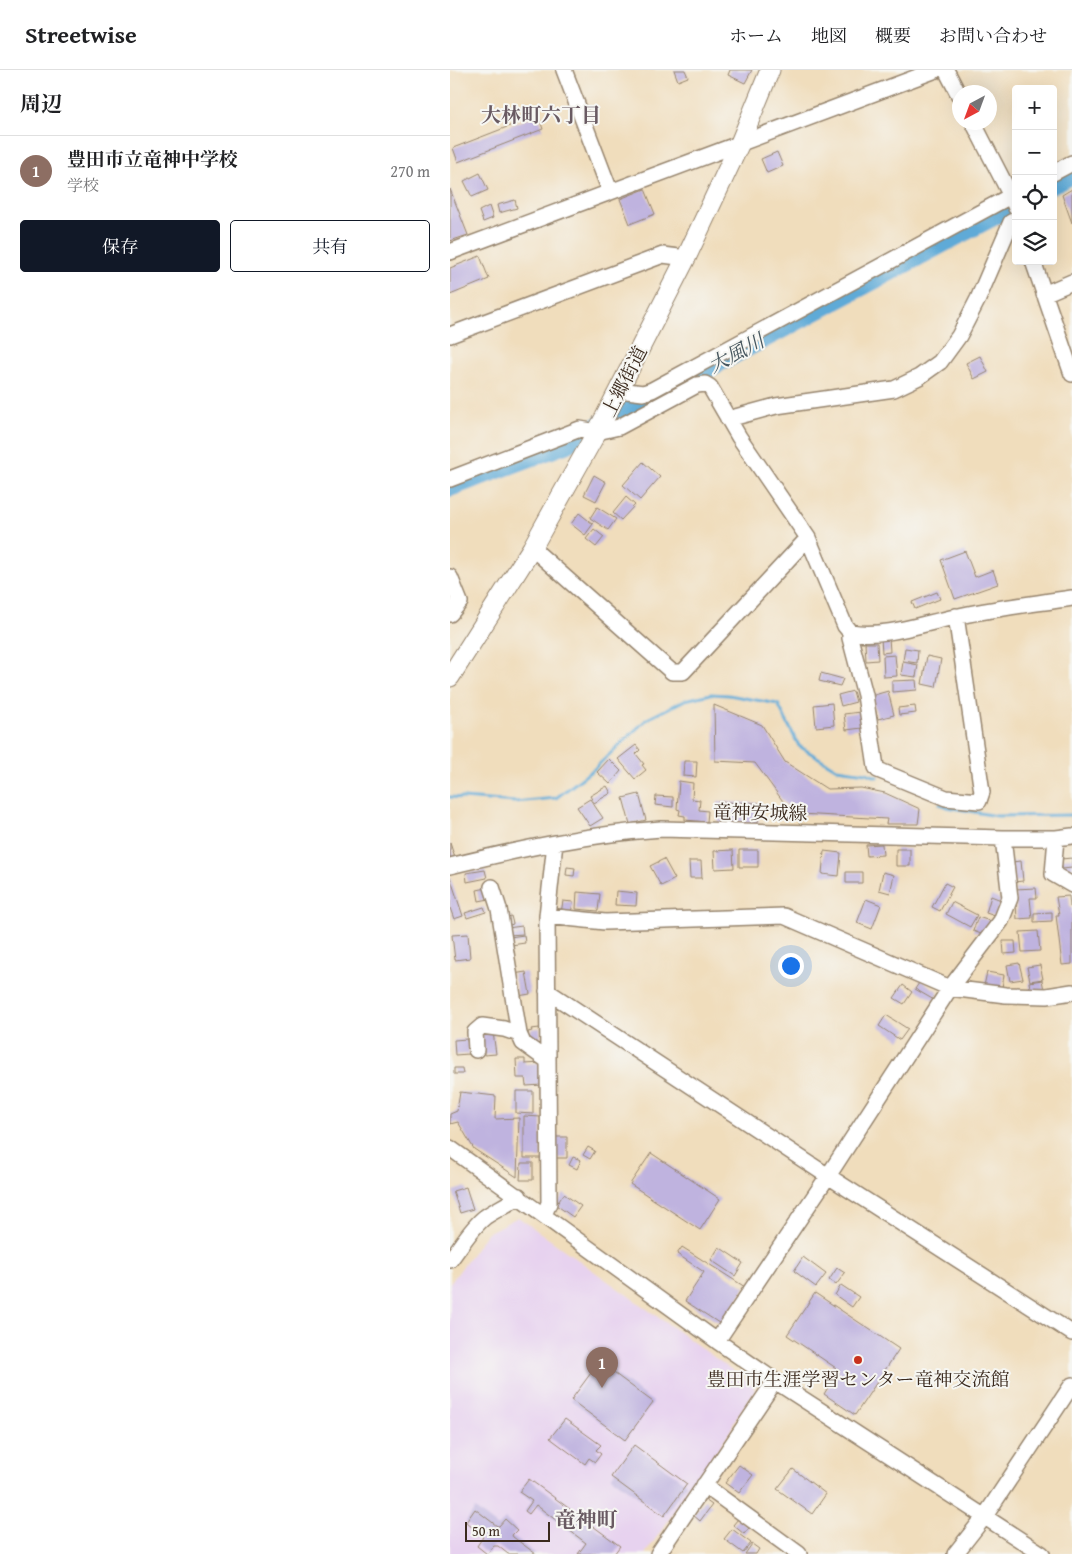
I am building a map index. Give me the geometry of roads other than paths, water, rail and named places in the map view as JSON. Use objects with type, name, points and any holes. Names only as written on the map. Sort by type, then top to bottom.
[{"type":"main road","name":"上郷街道","points":[[450,677],[532,548],[597,432],[686,258],[740,143],[770,70]]},
{"type":"street","points":[[564,70],[610,191]]},
{"type":"street","points":[[450,252],[936,70]]},
{"type":"street","points":[[946,70],[954,85]]},
{"type":"street","points":[[977,130],[1012,195]]},
{"type":"street","points":[[1057,171],[1072,163]]},
{"type":"street","points":[[619,390],[643,393],[652,390],[1012,200]]},
{"type":"street","points":[[728,419],[776,406],[894,389],[926,372],[940,362],[960,336],[1012,222]]},
{"type":"street","points":[[450,334],[663,255],[686,258]]},
{"type":"street","points":[[1034,265],[1072,374]]},
{"type":"street","points":[[1044,294],[1072,282]]},
{"type":"street","points":[[450,479],[580,429],[597,432],[619,428],[697,385],[705,384],[710,387],[728,419],[808,538],[845,626],[850,632],[860,634],[904,630],[956,616],[1072,598]]},
{"type":"street","points":[[532,548],[672,672],[683,672],[808,538]]},
{"type":"street","points":[[450,577],[460,602],[450,614]]},
{"type":"street","points":[[850,632],[865,695],[874,763],[878,770],[946,798],[979,801],[982,792],[956,616]]},
{"type":"street","name":"竜神安城線","points":[[450,866],[554,843],[624,832],[661,829],[1003,838],[1056,838],[1072,836]]},
{"type":"street","points":[[717,1341],[828,1176],[950,988],[1001,921],[1010,898],[1003,838]]},
{"type":"street","points":[[1056,838],[1053,874],[1072,885]]},
{"type":"street","points":[[544,1215],[549,1203],[547,916],[554,843]]},
{"type":"street","points":[[492,887],[499,909],[519,1034],[523,1043],[548,1061]]},
{"type":"street","points":[[547,916],[605,922],[784,916],[950,988],[1006,995],[1047,996],[1072,992]]},
{"type":"street","points":[[547,991],[828,1176],[1072,1333]]},
{"type":"street","points":[[476,1050],[475,1032],[482,1026],[504,1029],[519,1034]]},
{"type":"street","points":[[450,1148],[775,1381],[1042,1554]]},
{"type":"street","points":[[450,1260],[476,1226],[486,1217],[509,1205],[519,1196]]},
{"type":"street","points":[[658,1554],[775,1381]]},
{"type":"street","points":[[955,1554],[984,1516],[1072,1386]]},
{"type":"street","points":[[704,1484],[799,1554]]},
{"type":"waterway","name":"大風川","points":[[1057,182],[1072,174]]},
{"type":"waterway","name":"大風川","points":[[450,487],[565,444],[1012,206]]},
{"type":"waterway","points":[[450,797],[515,802],[556,798],[594,769],[647,719],[685,700],[711,694],[729,695],[778,704],[799,746],[837,769],[866,773],[877,777]]},
{"type":"waterway","points":[[940,804],[996,816],[1072,815]]},
{"type":"place","name":"豊田市生涯学習センター竜神交流館","points":[[858,1360]]},
{"type":"place","name":"豊田市立竜神中学校","points":[[602,1388]]},
{"type":"district","name":"大林町六丁目","points":[[541,115]]},
{"type":"district","name":"竜神町","points":[[586,1520]]}]
